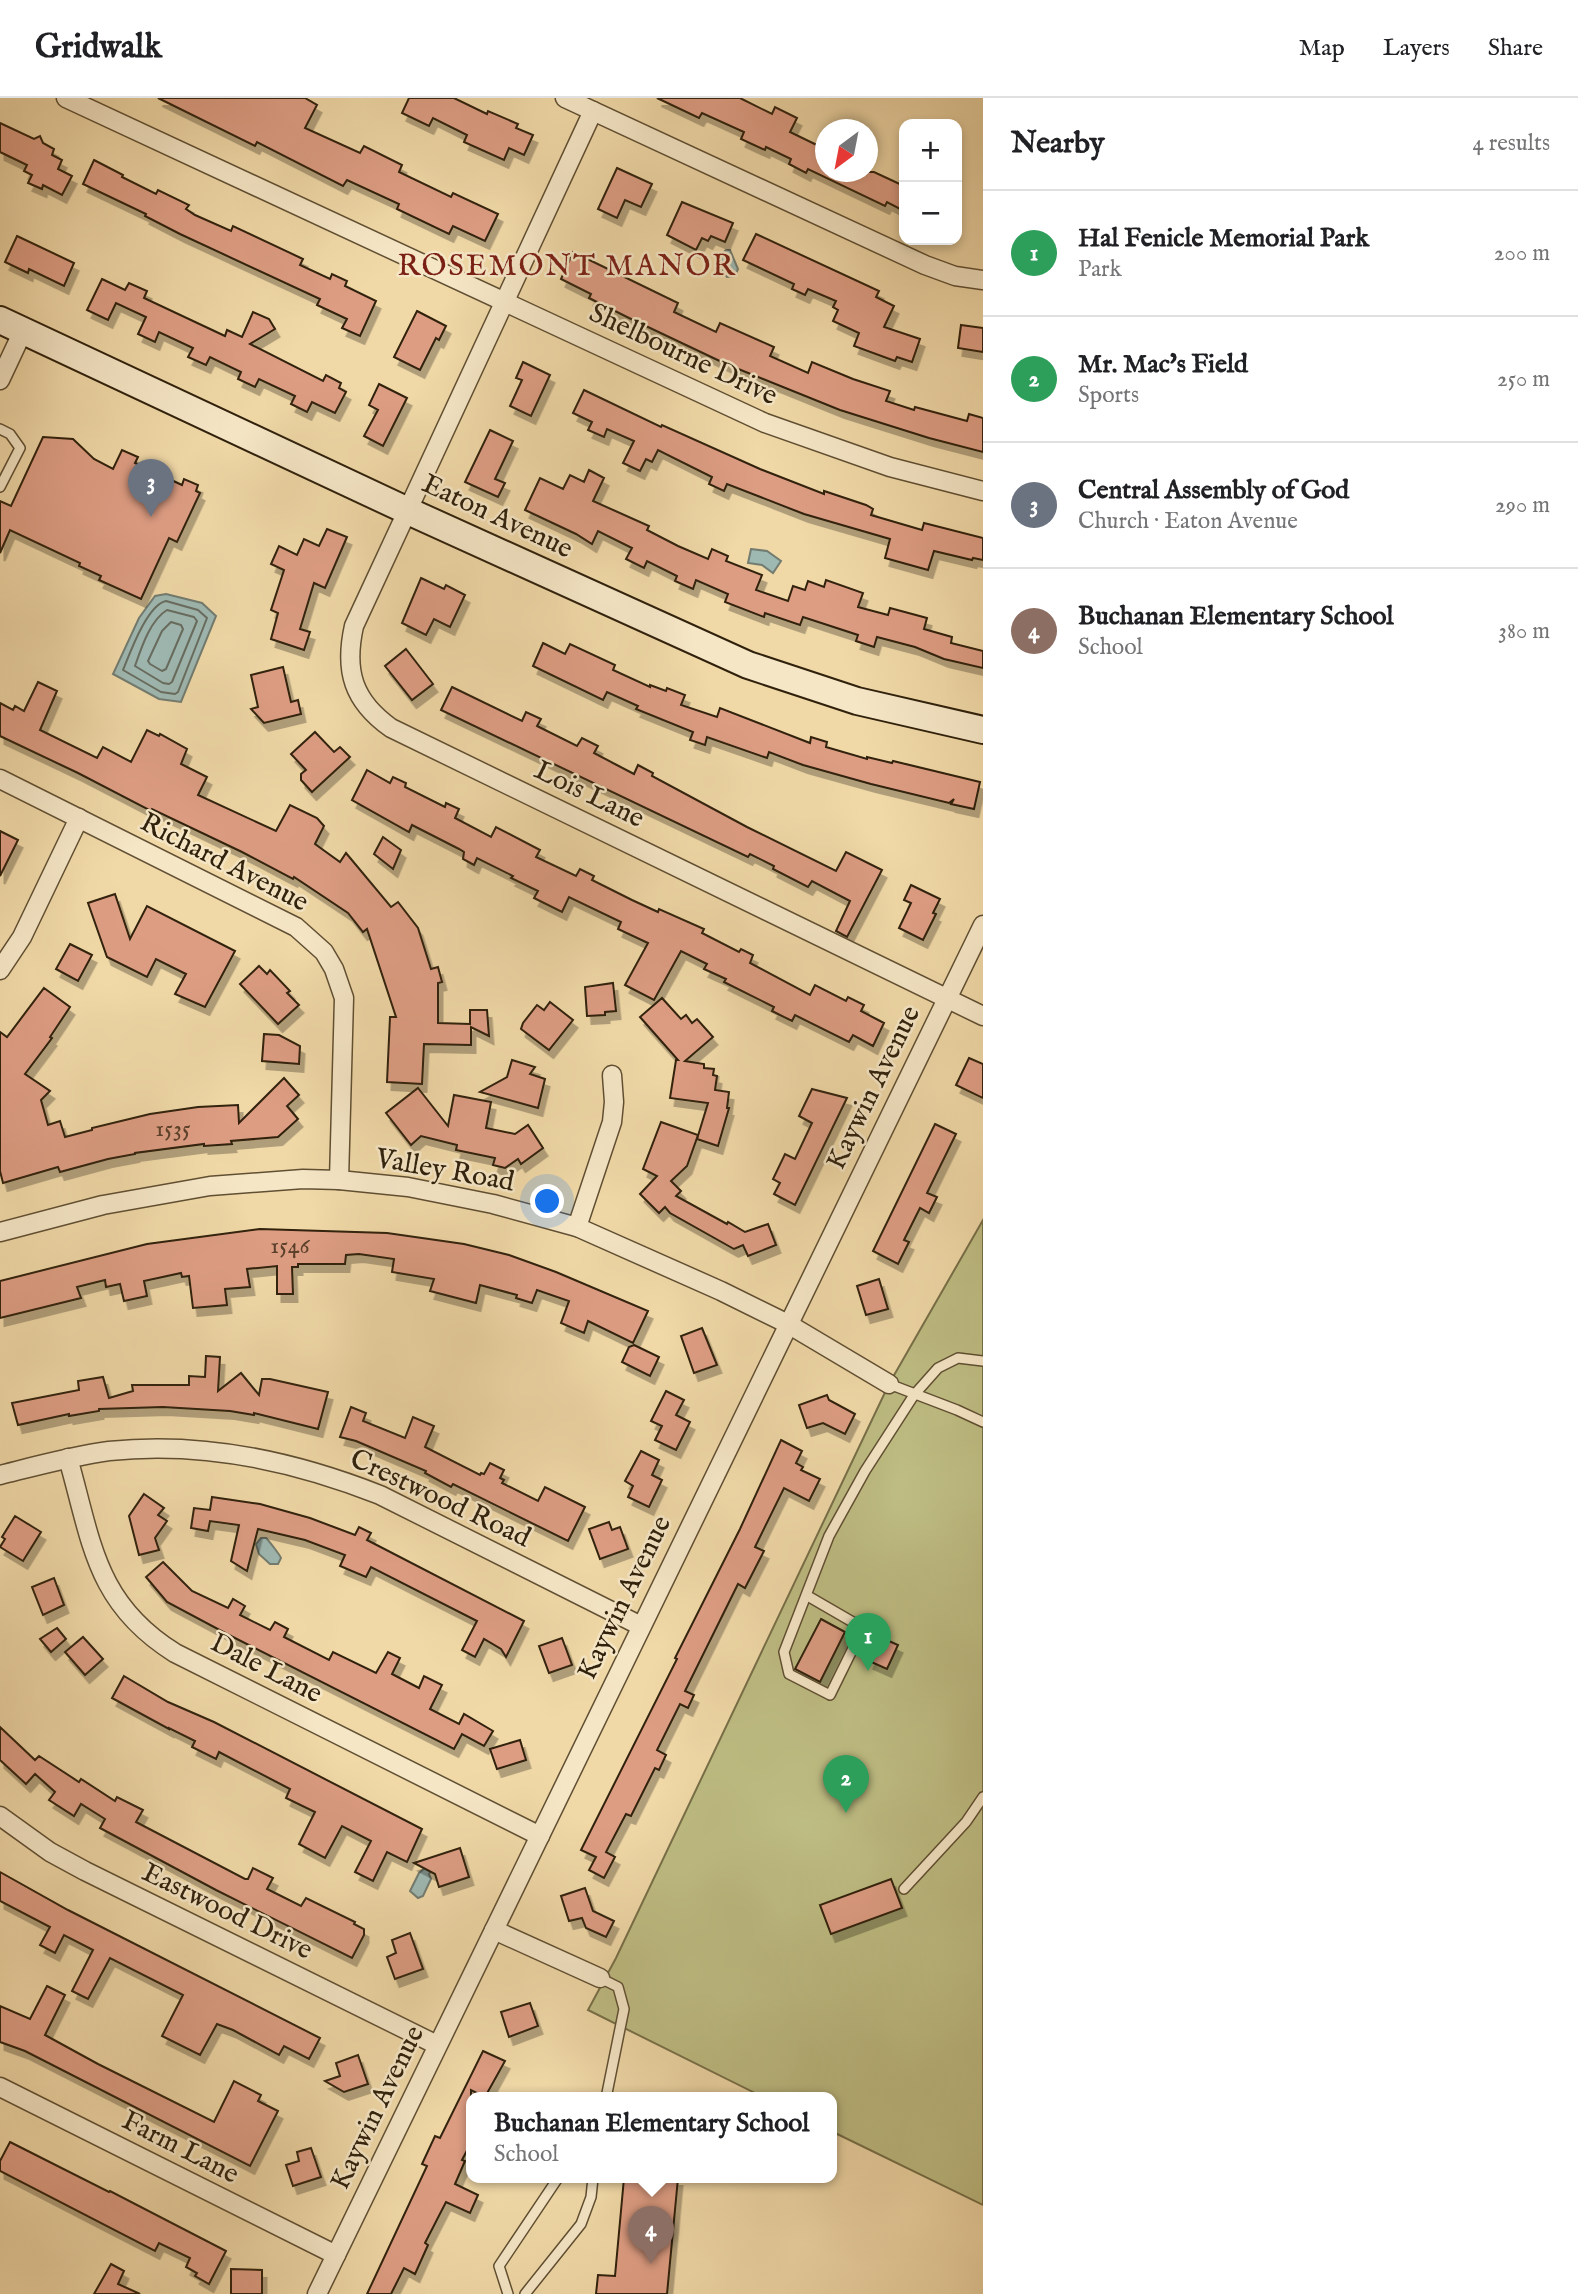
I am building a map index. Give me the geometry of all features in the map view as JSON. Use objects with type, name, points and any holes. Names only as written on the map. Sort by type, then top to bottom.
[{"type":"street","name":"Shelbourne Drive","points":[[66,98],[765,423],[890,467],[983,491]]},
{"type":"street","points":[[565,98],[925,265],[956,276],[983,280]]},
{"type":"street","name":"Lois Lane","points":[[593,111],[354,626],[349,647],[353,683],[372,713],[391,728],[983,1016]]},
{"type":"street","points":[[0,380],[12,326]]},
{"type":"street","name":"Eaton Avenue","points":[[12,326],[408,511],[748,665],[857,701],[983,730]]},
{"type":"street","name":"Richard Avenue","points":[[0,779],[296,927],[324,952],[334,969],[344,998],[338,1180]]},
{"type":"street","points":[[0,970],[22,937],[79,818]]},
{"type":"street","name":"Kaywin Avenue","points":[[317,2294],[983,925]]},
{"type":"street","points":[[577,1227],[612,1122],[612,1075]]},
{"type":"street","name":"Valley Road","points":[[0,1232],[103,1205],[210,1186],[303,1179],[408,1187],[493,1204],[577,1227],[721,1291],[788,1325],[889,1384]]},
{"type":"street","name":"Crestwood Road","points":[[0,1475],[68,1458],[109,1451],[151,1449],[192,1450],[251,1457],[317,1472],[380,1495],[641,1626]]},
{"type":"street","name":"Dale Lane","points":[[68,1458],[98,1563],[109,1588],[133,1621],[153,1639],[175,1653],[540,1836]]},
{"type":"street","name":"Eastwood Drive","points":[[0,1816],[50,1852],[85,1871],[438,2045]]},
{"type":"street","points":[[494,1930],[600,1978]]},
{"type":"street","name":"Farm Lane","points":[[0,2087],[336,2255]]},
{"type":"lane","points":[[0,429],[10,434],[20,448],[0,486]]},
{"type":"lane","points":[[806,1595],[863,1628],[830,1695],[789,1674],[784,1652],[806,1595],[830,1536],[865,1471],[914,1395],[937,1368],[958,1358],[983,1361]]},
{"type":"lane","points":[[889,1384],[983,1422]]},
{"type":"lane","points":[[904,1889],[966,1822],[983,1797]]},
{"type":"lane","points":[[600,1978],[618,1987],[624,2010],[607,2092]]},
{"type":"lane","points":[[508,2294],[499,2266],[555,2183]]},
{"type":"lane","points":[[525,2294],[581,2224],[591,2197],[592,2183]]},
{"type":"shaded area","points":[[983,1220],[983,2205],[837,2134],[837,2092],[753,2092],[588,2010],[616,1958],[889,1384]]},
{"type":"water","points":[[730,250],[738,269],[735,276],[727,277],[720,268],[720,256]]},
{"type":"water","points":[[751,549],[767,551],[781,561],[773,573],[762,565],[748,563]]},
{"type":"water","points":[[166,594],[202,603],[216,616],[181,702],[159,699],[113,674],[139,618],[155,596]]},
{"type":"water","points":[[261,1538],[266,1538],[279,1554],[281,1558],[278,1564],[270,1564],[259,1554],[256,1544]]},
{"type":"water","points":[[425,1868],[431,1871],[431,1879],[423,1896],[418,1898],[410,1891],[419,1873]]},
{"type":"building","points":[[158,98],[305,98],[317,105],[305,128],[360,153],[364,146],[402,165],[399,172],[451,197],[453,193],[498,214],[485,241],[453,226],[449,234],[397,209],[399,204],[347,180],[343,186],[257,142],[255,146]]},
{"type":"building","points":[[409,98],[454,98],[487,114],[488,111],[518,124],[516,128],[533,135],[524,155],[509,148],[504,160],[464,142],[467,135],[433,118],[429,126],[402,113]]},
{"type":"building","points":[[657,98],[740,98],[772,114],[775,107],[797,118],[790,132],[815,144],[815,172],[808,169],[806,173],[789,164],[791,159],[741,139],[744,132],[702,113],[699,118]]},
{"type":"building","points":[[0,123],[34,139],[40,136],[43,143],[54,149],[52,155],[62,160],[58,169],[72,176],[62,195],[43,185],[42,189],[28,183],[32,175],[24,171],[27,165],[0,152]]},
{"type":"building","points":[[94,160],[156,194],[158,190],[189,205],[186,209],[195,215],[231,231],[233,226],[303,259],[300,265],[330,279],[332,274],[347,281],[345,286],[376,301],[360,336],[342,328],[347,319],[317,305],[320,299],[180,234],[145,216],[146,214],[83,184]]},
{"type":"building","points":[[617,168],[652,184],[641,207],[625,200],[617,218],[598,209]]},
{"type":"building","points":[[878,174],[899,184],[899,208],[887,202],[885,206],[835,182],[878,182]]},
{"type":"building","points":[[682,202],[733,223],[725,242],[711,236],[708,241],[702,238],[696,250],[667,235]]},
{"type":"building","points":[[756,234],[879,291],[876,297],[894,306],[884,327],[920,339],[912,362],[897,357],[895,361],[854,346],[859,333],[833,321],[838,310],[833,307],[836,301],[808,289],[805,295],[792,289],[794,284],[743,260]]},
{"type":"building","points":[[17,236],[74,263],[64,286],[29,269],[28,273],[5,262]]},
{"type":"building","points":[[573,252],[678,303],[674,312],[716,332],[720,323],[774,347],[770,356],[808,373],[812,362],[890,391],[886,401],[967,421],[969,414],[983,418],[983,452],[840,410],[726,364],[629,318],[589,298],[591,294],[561,279]]},
{"type":"building","points":[[102,279],[125,290],[129,283],[147,291],[144,298],[225,336],[227,330],[242,337],[253,312],[269,319],[275,329],[250,344],[323,381],[326,375],[341,383],[339,388],[346,392],[335,413],[312,402],[307,412],[291,404],[295,396],[259,379],[255,387],[238,379],[241,372],[210,357],[206,365],[188,357],[193,348],[159,332],[155,342],[138,334],[146,317],[116,303],[108,320],[87,310]]},
{"type":"building","points":[[417,311],[446,326],[439,340],[436,338],[420,370],[394,357]]},
{"type":"building","points":[[961,325],[983,328],[983,352],[958,348]]},
{"type":"building","points":[[523,362],[550,375],[531,416],[510,406],[522,380],[516,378]]},
{"type":"building","points":[[379,384],[407,398],[383,446],[364,436],[378,410],[369,405]]},
{"type":"building","points":[[584,390],[661,427],[662,425],[760,469],[824,494],[824,491],[866,505],[873,509],[871,515],[922,530],[924,523],[983,538],[983,560],[934,551],[928,570],[885,558],[890,539],[804,514],[727,484],[724,491],[709,484],[712,477],[658,450],[652,462],[646,459],[640,471],[623,463],[634,441],[607,429],[604,437],[588,430],[592,422],[573,413]]},
{"type":"building","points":[[490,430],[513,441],[495,479],[505,483],[498,497],[465,482]]},
{"type":"building","points":[[43,437],[73,439],[94,459],[113,469],[122,450],[138,457],[135,463],[182,485],[184,479],[198,485],[196,491],[200,493],[177,542],[169,538],[141,599],[99,580],[101,576],[79,566],[80,563],[10,530],[0,553],[0,501],[11,506]]},
{"type":"building","points":[[589,470],[604,478],[593,501],[649,526],[647,530],[708,559],[712,549],[728,556],[726,561],[762,575],[756,590],[788,601],[793,586],[805,590],[808,581],[824,587],[826,580],[863,593],[858,607],[888,615],[890,608],[927,618],[924,629],[952,637],[951,643],[983,651],[983,668],[944,659],[915,647],[877,637],[874,647],[856,641],[858,635],[803,617],[800,625],[765,613],[764,617],[725,602],[728,594],[696,580],[693,589],[675,581],[677,576],[647,561],[644,568],[626,559],[632,548],[598,531],[592,544],[525,510],[540,478],[563,489],[570,475],[584,482]]},
{"type":"building","points":[[327,529],[347,537],[325,588],[314,583],[300,629],[310,632],[304,650],[271,639],[278,613],[271,610],[284,570],[271,564],[279,546],[297,555],[304,539],[319,546]]},
{"type":"building","points":[[421,578],[444,589],[446,585],[465,595],[450,627],[434,619],[426,635],[402,623]]},
{"type":"building","points":[[543,643],[565,654],[570,644],[615,665],[613,670],[650,687],[666,691],[667,688],[685,695],[681,705],[717,717],[720,708],[810,743],[811,737],[827,742],[826,747],[867,759],[893,761],[980,782],[974,809],[951,804],[954,799],[949,803],[871,784],[803,765],[769,752],[767,758],[707,737],[705,745],[690,740],[693,732],[636,709],[638,706],[607,692],[603,700],[533,666]]},
{"type":"building","points":[[406,649],[433,684],[412,700],[385,666]]},
{"type":"building","points":[[283,667],[291,702],[298,700],[301,714],[264,723],[251,709],[258,707],[251,675]]},
{"type":"building","points":[[38,682],[57,691],[40,730],[97,758],[103,747],[131,762],[147,730],[187,749],[181,764],[207,777],[198,795],[276,831],[290,805],[317,818],[324,826],[315,844],[340,862],[346,853],[391,907],[398,902],[418,928],[431,969],[438,967],[442,982],[438,983],[438,1023],[470,1024],[470,1010],[487,1010],[489,1036],[471,1027],[471,1045],[424,1044],[422,1084],[387,1082],[390,1017],[396,1017],[367,929],[363,932],[348,913],[294,877],[293,879],[152,809],[151,811],[0,736],[0,703],[13,710],[15,706],[24,711]]},
{"type":"building","points":[[452,687],[522,721],[526,712],[541,719],[537,726],[577,746],[582,738],[598,746],[594,753],[634,774],[638,765],[653,773],[652,776],[747,827],[836,871],[846,852],[882,870],[847,937],[836,931],[850,901],[812,881],[808,887],[750,854],[748,857],[441,710]]},
{"type":"building","points":[[315,732],[334,752],[340,747],[350,757],[312,792],[301,780],[301,774],[306,770],[291,754]]},
{"type":"building","points":[[367,770],[390,783],[393,777],[406,783],[405,787],[445,807],[446,803],[459,809],[455,818],[491,837],[496,827],[540,850],[536,857],[576,876],[580,869],[594,876],[592,880],[632,900],[704,929],[702,933],[739,952],[741,949],[753,955],[750,963],[810,995],[815,985],[846,1001],[848,997],[864,1005],[861,1011],[884,1023],[873,1046],[853,1035],[849,1042],[795,1015],[792,1021],[772,1011],[774,1007],[724,982],[726,979],[704,969],[707,964],[681,951],[654,1000],[625,985],[648,943],[618,929],[621,922],[569,897],[562,912],[534,898],[538,891],[511,878],[513,876],[477,858],[474,865],[463,859],[464,852],[459,849],[412,825],[409,832],[352,800]]},
{"type":"building","points":[[0,831],[18,840],[0,876]]},
{"type":"building","points":[[383,837],[401,850],[393,869],[374,854]]},
{"type":"building","points":[[911,885],[940,899],[923,940],[899,928],[911,903],[904,900]]},
{"type":"building","points":[[115,894],[130,939],[147,906],[235,951],[205,1007],[175,994],[186,974],[156,959],[147,977],[107,957],[88,903]]},
{"type":"building","points":[[70,944],[92,955],[78,981],[56,969]]},
{"type":"building","points":[[259,966],[267,974],[270,970],[299,1005],[278,1024],[240,984]]},
{"type":"building","points":[[613,983],[616,1011],[587,1016],[585,987]]},
{"type":"building","points":[[44,988],[70,1007],[50,1037],[52,1038],[25,1074],[50,1091],[41,1100],[48,1125],[60,1121],[65,1137],[150,1114],[198,1107],[238,1105],[239,1123],[284,1078],[299,1095],[287,1106],[298,1119],[278,1137],[135,1153],[60,1172],[58,1167],[3,1183],[0,1171],[0,1032],[7,1037]]},
{"type":"building","points":[[662,998],[681,1019],[686,1015],[692,1023],[697,1019],[713,1037],[685,1061],[704,1064],[704,1068],[714,1069],[713,1075],[717,1076],[715,1090],[729,1092],[729,1108],[718,1146],[697,1139],[708,1103],[670,1098],[678,1060],[640,1017]]},
{"type":"building","points":[[550,1002],[573,1020],[549,1050],[521,1029],[537,1005],[544,1010]]},
{"type":"building","points":[[264,1034],[279,1035],[300,1046],[299,1064],[262,1061]]},
{"type":"building","points":[[969,1058],[983,1064],[983,1098],[956,1085]]},
{"type":"building","points":[[512,1060],[535,1067],[530,1074],[545,1079],[538,1108],[480,1092],[507,1077]]},
{"type":"building","points":[[418,1088],[448,1126],[454,1095],[491,1102],[486,1128],[515,1134],[528,1125],[543,1148],[521,1164],[518,1159],[505,1168],[493,1165],[495,1158],[456,1150],[457,1145],[421,1136],[411,1145],[386,1113]]},
{"type":"building","points":[[812,1089],[847,1098],[795,1205],[774,1194],[780,1183],[773,1179],[785,1154],[795,1159],[812,1123],[799,1116]]},
{"type":"building","points":[[661,1122],[698,1135],[687,1166],[671,1181],[681,1191],[676,1196],[745,1232],[768,1224],[776,1245],[748,1256],[743,1245],[734,1249],[670,1213],[665,1207],[659,1213],[640,1194],[657,1176],[643,1169]]},
{"type":"building","points":[[935,1124],[956,1134],[927,1193],[937,1197],[929,1213],[920,1208],[904,1240],[909,1242],[898,1264],[873,1251]]},
{"type":"building","points":[[260,1229],[387,1233],[464,1244],[509,1255],[556,1272],[648,1311],[633,1343],[588,1321],[584,1333],[561,1323],[569,1301],[537,1290],[532,1303],[516,1298],[517,1295],[480,1285],[476,1303],[430,1291],[434,1279],[392,1272],[394,1259],[359,1254],[346,1255],[345,1264],[298,1264],[298,1267],[292,1267],[293,1294],[277,1294],[277,1266],[247,1269],[250,1287],[225,1289],[227,1305],[193,1308],[189,1276],[182,1277],[181,1273],[144,1281],[147,1296],[124,1301],[120,1284],[106,1287],[105,1280],[77,1287],[81,1298],[0,1318],[0,1281],[147,1244]]},
{"type":"building","points":[[879,1279],[888,1309],[866,1315],[857,1286]]},
{"type":"building","points":[[702,1328],[717,1365],[694,1373],[681,1336]]},
{"type":"building","points":[[634,1345],[659,1357],[650,1376],[622,1362],[629,1347]]},
{"type":"building","points":[[206,1356],[220,1357],[218,1391],[241,1373],[259,1395],[262,1379],[328,1392],[318,1429],[254,1413],[163,1407],[99,1409],[18,1425],[12,1403],[79,1390],[78,1381],[103,1377],[109,1398],[133,1391],[132,1385],[189,1385],[189,1376],[205,1377]]},
{"type":"building","points":[[666,1391],[684,1400],[676,1415],[690,1422],[676,1450],[655,1440],[662,1426],[651,1421]]},
{"type":"building","points":[[827,1395],[829,1400],[855,1414],[845,1434],[823,1423],[807,1428],[799,1405]]},
{"type":"building","points":[[351,1407],[366,1413],[363,1421],[405,1438],[413,1417],[434,1426],[425,1447],[480,1475],[484,1474],[490,1463],[504,1470],[500,1478],[504,1480],[502,1483],[538,1501],[545,1487],[585,1507],[568,1541],[453,1484],[451,1487],[425,1473],[426,1471],[356,1441],[340,1437]]},
{"type":"building","points":[[781,1440],[802,1451],[796,1463],[803,1467],[801,1470],[820,1479],[809,1501],[784,1488],[755,1547],[764,1551],[745,1588],[738,1584],[685,1691],[694,1695],[688,1708],[680,1704],[657,1750],[666,1755],[659,1770],[655,1768],[631,1816],[626,1814],[606,1852],[615,1857],[604,1878],[589,1870],[596,1857],[581,1850],[677,1659],[675,1658]]},
{"type":"building","points":[[641,1451],[659,1460],[652,1475],[662,1480],[649,1507],[628,1497],[633,1486],[625,1481]]},
{"type":"building","points":[[144,1494],[164,1508],[158,1515],[167,1521],[155,1538],[159,1550],[139,1555],[129,1516]]},
{"type":"building","points":[[212,1497],[260,1504],[310,1518],[355,1535],[359,1527],[371,1533],[367,1540],[524,1621],[506,1657],[501,1649],[484,1639],[475,1657],[462,1650],[477,1621],[371,1567],[366,1577],[340,1566],[345,1555],[305,1540],[258,1529],[247,1571],[231,1561],[239,1525],[210,1521],[208,1531],[191,1528],[194,1508],[210,1510]]},
{"type":"building","points":[[15,1516],[41,1532],[23,1561],[0,1547],[5,1539],[2,1537]]},
{"type":"building","points":[[609,1522],[612,1530],[620,1527],[628,1549],[600,1559],[589,1529]]},
{"type":"building","points":[[163,1562],[192,1591],[228,1608],[233,1599],[245,1606],[240,1615],[270,1630],[275,1622],[288,1629],[284,1637],[329,1660],[333,1652],[376,1673],[388,1652],[400,1658],[392,1674],[419,1688],[424,1676],[442,1685],[430,1709],[459,1724],[464,1714],[493,1731],[484,1746],[462,1734],[454,1749],[229,1635],[167,1602],[146,1577]]},
{"type":"building","points":[[54,1578],[64,1605],[43,1615],[32,1587]]},
{"type":"building","points":[[821,1619],[845,1632],[820,1682],[795,1669]]},
{"type":"building","points":[[57,1628],[66,1639],[51,1652],[40,1639]]},
{"type":"building","points":[[83,1637],[103,1659],[85,1675],[65,1652]]},
{"type":"building","points":[[880,1637],[898,1645],[887,1669],[869,1661]]},
{"type":"building","points":[[562,1638],[572,1665],[549,1673],[539,1646]]},
{"type":"building","points":[[124,1676],[168,1702],[214,1722],[422,1829],[407,1862],[387,1852],[373,1881],[355,1872],[371,1841],[342,1826],[325,1858],[299,1844],[315,1812],[286,1798],[290,1789],[219,1752],[216,1759],[192,1747],[195,1741],[112,1698]]},
{"type":"building","points":[[0,1727],[35,1760],[39,1756],[115,1801],[117,1797],[143,1810],[136,1822],[245,1879],[248,1879],[253,1868],[273,1878],[267,1889],[301,1906],[306,1898],[355,1922],[354,1924],[364,1929],[364,1935],[352,1958],[100,1828],[105,1819],[81,1804],[74,1816],[49,1800],[55,1792],[35,1774],[26,1784],[0,1760]]},
{"type":"building","points":[[520,1740],[526,1760],[497,1769],[490,1749]]},
{"type":"building","points":[[460,1848],[469,1877],[439,1887],[435,1874],[414,1863]]},
{"type":"building","points":[[0,1872],[68,1910],[320,2038],[309,2059],[284,2046],[279,2055],[217,2024],[200,2055],[162,2036],[183,1995],[110,1958],[88,1999],[72,1991],[93,1950],[64,1935],[55,1953],[40,1945],[50,1927],[0,1901]]},
{"type":"building","points":[[891,1879],[902,1908],[831,1934],[820,1905]]},
{"type":"building","points":[[585,1888],[593,1911],[614,1921],[606,1937],[586,1928],[582,1918],[569,1921],[561,1896]]},
{"type":"building","points":[[410,1933],[423,1969],[395,1979],[387,1957],[396,1953],[392,1940]]},
{"type":"building","points":[[47,1986],[65,1995],[45,2035],[98,2064],[214,2122],[234,2081],[261,2095],[258,2101],[278,2111],[250,2166],[25,2051],[0,2042],[0,2006],[30,2019]]},
{"type":"building","points":[[530,2003],[538,2026],[509,2037],[501,2012]]},
{"type":"building","points":[[483,2051],[505,2061],[488,2092],[466,2092],[466,2152],[462,2160],[465,2161],[455,2184],[478,2195],[470,2213],[446,2202],[425,2243],[428,2245],[415,2274],[404,2268],[391,2294],[367,2294],[427,2166],[422,2164],[435,2136],[440,2138]]},
{"type":"building","points":[[358,2055],[368,2084],[344,2092],[325,2081],[340,2076],[336,2063]]},
{"type":"building","points":[[10,2142],[226,2251],[209,2284],[186,2267],[190,2258],[159,2243],[155,2251],[0,2171],[0,2161]]},
{"type":"building","points":[[311,2148],[321,2177],[293,2186],[286,2165],[299,2161],[297,2152]]},
{"type":"building","points":[[624,2183],[678,2183],[667,2294],[596,2294],[598,2275],[615,2276]]},
{"type":"building","points":[[111,2264],[124,2271],[118,2284],[140,2294],[94,2294]]},
{"type":"building","points":[[231,2269],[262,2270],[262,2294],[231,2294]]},
{"type":"place","name":"Central Assembly of God","points":[[151,517]]},
{"type":"place","name":"Hal Fenicle Memorial Park","points":[[868,1671]]},
{"type":"place","name":"Mr. Mac's Field","points":[[846,1813]]},
{"type":"place","name":"Buchanan Elementary School","points":[[651,2264]]},
{"type":"district","name":"ROSEMONT MANOR","points":[[567,267]]}]
